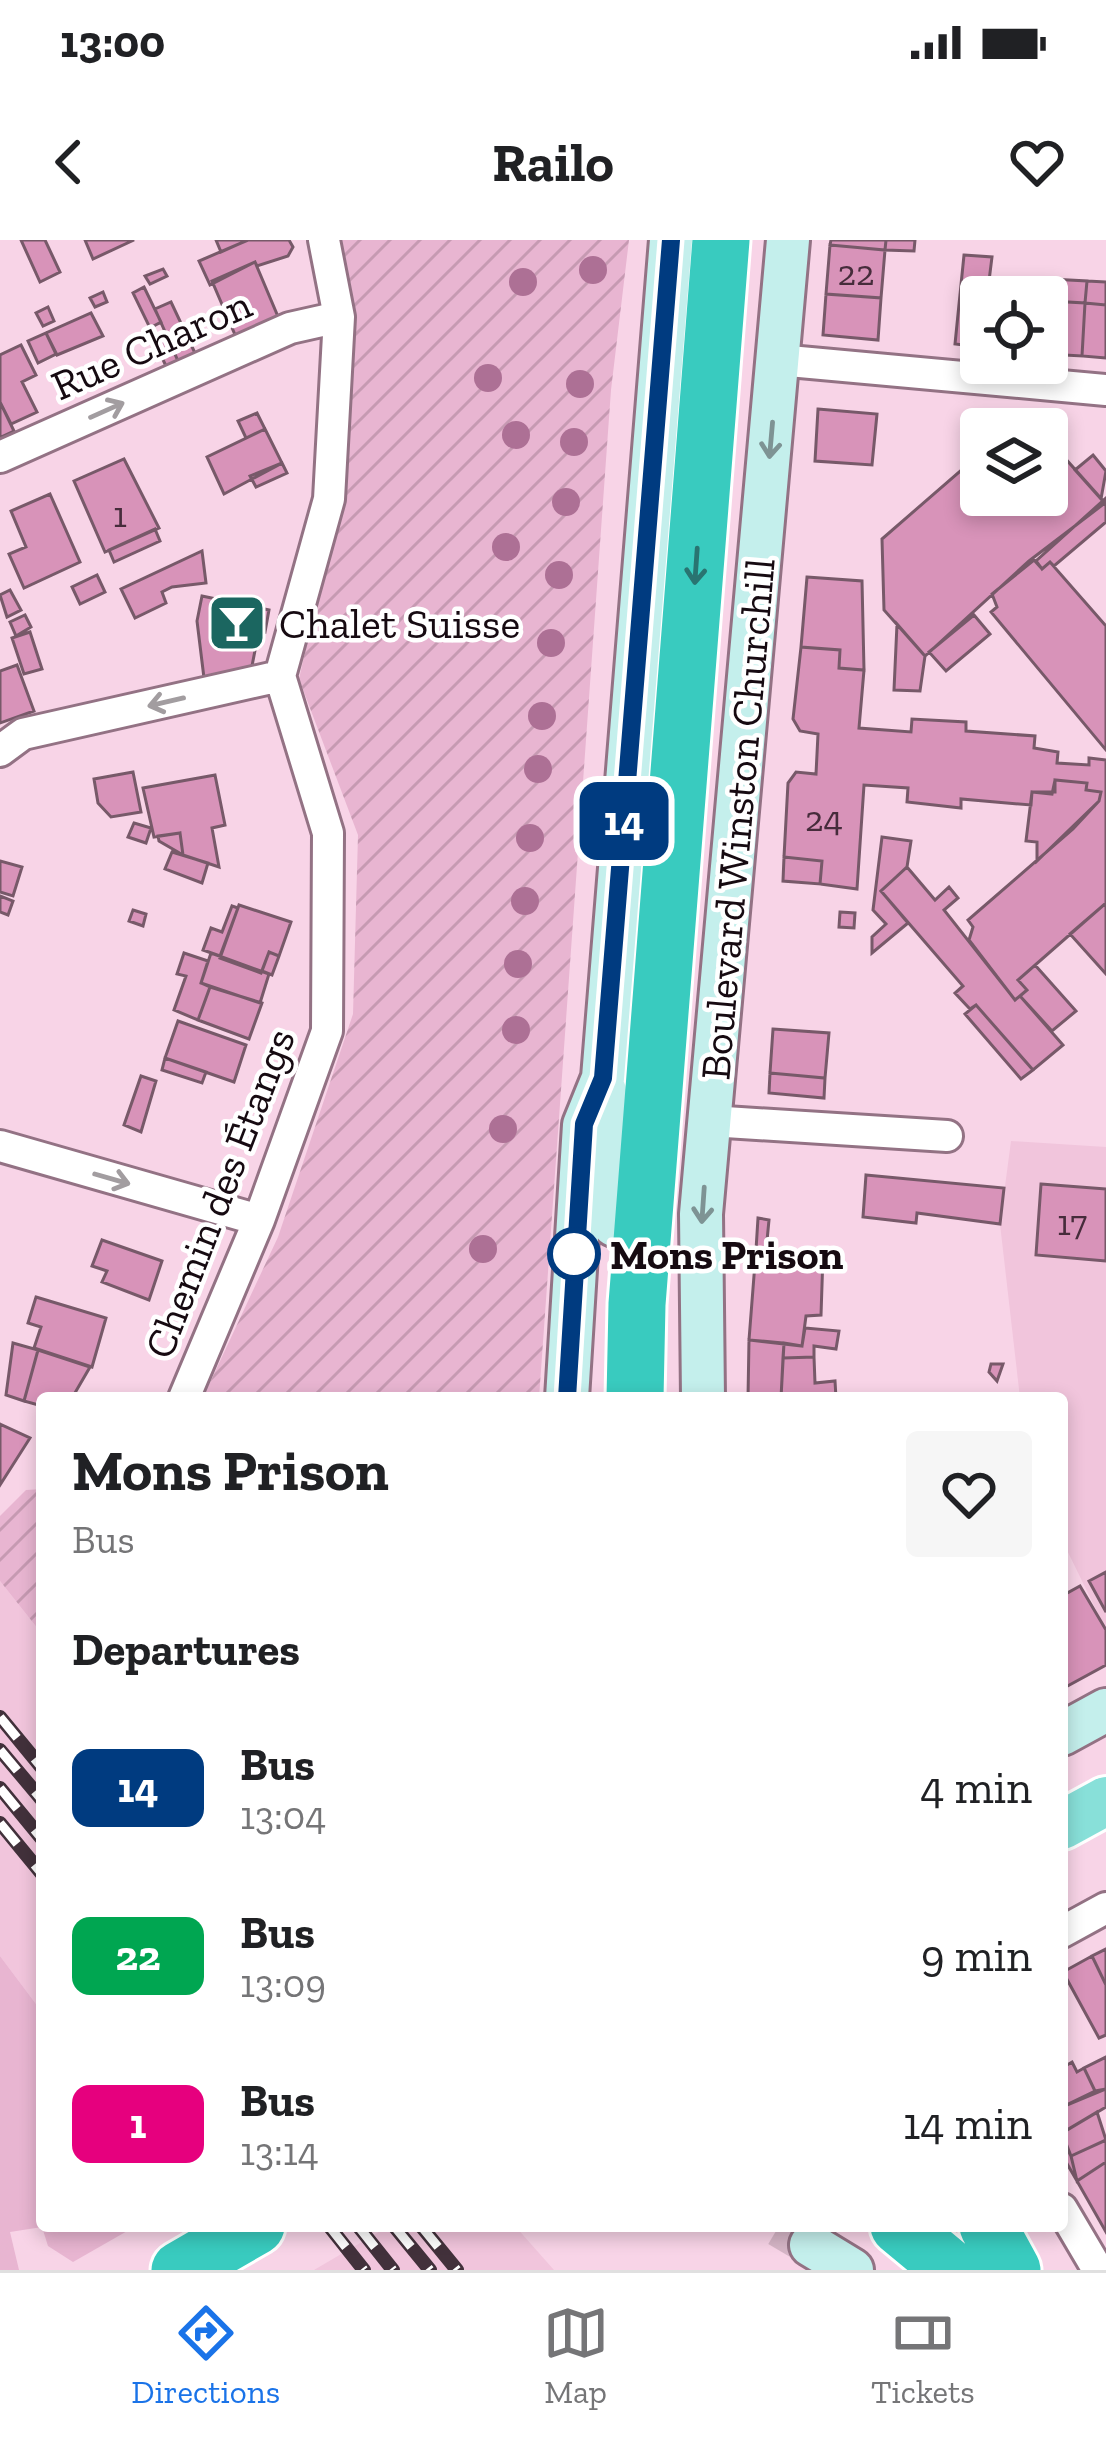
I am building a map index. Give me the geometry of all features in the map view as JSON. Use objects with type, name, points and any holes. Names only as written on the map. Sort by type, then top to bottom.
[{"type":"highway","name":"Boulevard Winston Churchill","points":[[634,1392],[637,1304],[721,240]]},
{"type":"highway","points":[[600,1392],[614,1225],[677,809]]},
{"type":"highway","points":[[183,2268],[246,2232]]},
{"type":"highway","points":[[905,2232],[952,2270]]},
{"type":"highway","points":[[938,2232],[969,2257],[976,2270]]},
{"type":"highway","points":[[991,2232],[1012,2270]]},
{"type":"main road","points":[[1068,1822],[1106,1801]]},
{"type":"street","points":[[0,752],[22,734],[280,676],[328,499],[339,317],[324,240]]},
{"type":"street","points":[[614,1225],[603,1078],[671,240]]},
{"type":"street","name":"Boulevard Winston Churchill","points":[[703,1392],[699,1305],[710,1121],[788,240]]},
{"type":"street","name":"Rue Charon","points":[[0,458],[290,328],[339,317]]},
{"type":"street","points":[[778,360],[1106,390]]},
{"type":"street","name":"Chemin des Étangs","points":[[187,1392],[259,1220],[327,1031],[328,833],[280,676]]},
{"type":"street","points":[[567,1392],[584,1124],[603,1078]]},
{"type":"street","points":[[710,1121],[947,1136]]},
{"type":"street","points":[[0,1146],[259,1220]]},
{"type":"street","points":[[1068,1731],[1106,1710]]},
{"type":"street","points":[[1068,1929],[1106,1907]]},
{"type":"street","points":[[1068,2219],[1098,2270]]},
{"type":"street","points":[[811,2246],[852,2270]]},
{"type":"shaded area","points":[[338,240],[629,240],[611,390],[539,1392],[206,1391],[278,1237],[353,1014],[358,835],[299,679],[337,508]]},
{"type":"shaded area","points":[[1011,1141],[1106,1147],[1106,1630],[1068,1552],[1068,1392],[1019,1392],[1000,1224]]},
{"type":"shaded area","points":[[36,1489],[36,1626],[0,1581],[0,1516],[26,1490]]},
{"type":"shaded area","points":[[0,1581],[36,1626],[36,2004],[0,1956]]},
{"type":"shaded area","points":[[0,1956],[36,2004],[36,2228],[10,2232],[19,2270],[0,2270]]},
{"type":"shaded area","points":[[44,2232],[126,2232],[73,2262],[48,2246]]},
{"type":"shaded area","points":[[379,2232],[520,2232],[554,2270],[314,2270]]},
{"type":"building","points":[[21,240],[45,240],[60,272],[40,282]]},
{"type":"building","points":[[85,240],[134,240],[93,259]]},
{"type":"building","points":[[216,240],[248,240],[221,252]]},
{"type":"building","points":[[248,240],[289,240],[293,247],[288,256],[257,266],[255,262],[210,285],[199,261]]},
{"type":"building","points":[[831,240],[886,240],[885,250],[830,245]]},
{"type":"building","points":[[886,240],[915,240],[914,251],[885,250]]},
{"type":"building","points":[[830,245],[885,250],[881,298],[826,294]]},
{"type":"building","points":[[964,255],[992,257],[990,276],[962,276]]},
{"type":"building","points":[[255,262],[279,319],[236,337],[212,281]]},
{"type":"building","points":[[163,269],[167,276],[150,284],[145,276]]},
{"type":"building","points":[[1068,280],[1087,281],[1085,303],[1068,302]]},
{"type":"building","points":[[1087,281],[1106,282],[1106,305],[1085,303]]},
{"type":"building","points":[[144,287],[161,322],[150,328],[133,293]]},
{"type":"building","points":[[103,292],[107,302],[95,307],[90,298]]},
{"type":"building","points":[[826,294],[881,298],[878,340],[823,335]]},
{"type":"building","points":[[960,295],[960,345],[955,344]]},
{"type":"building","points":[[171,302],[195,353],[178,361],[155,309]]},
{"type":"building","points":[[1068,302],[1085,303],[1082,356],[1068,355]]},
{"type":"building","points":[[1085,303],[1106,305],[1106,358],[1082,356]]},
{"type":"building","points":[[48,307],[54,321],[43,326],[36,313]]},
{"type":"building","points":[[91,313],[103,336],[57,355],[46,333]]},
{"type":"building","points":[[46,333],[56,354],[38,363],[28,341]]},
{"type":"building","points":[[167,336],[178,361],[166,366],[154,341]]},
{"type":"building","points":[[21,345],[36,375],[22,382],[37,412],[11,424],[0,402],[0,355]]},
{"type":"building","points":[[0,402],[14,431],[1,437],[0,435]]},
{"type":"building","points":[[818,409],[877,414],[872,465],[815,461]]},
{"type":"building","points":[[257,413],[265,429],[246,438],[238,421]]},
{"type":"building","points":[[265,429],[282,463],[224,494],[207,457]]},
{"type":"building","points":[[1093,455],[1106,471],[1101,499],[1075,470]]},
{"type":"building","points":[[124,459],[159,528],[105,552],[74,481]]},
{"type":"building","points":[[1068,462],[1105,503],[1029,561],[925,656],[884,610],[882,539],[960,471],[960,516],[1068,516]]},
{"type":"building","points":[[282,463],[287,473],[256,487],[250,476]]},
{"type":"building","points":[[50,494],[80,562],[24,588],[9,554],[26,547],[11,511]]},
{"type":"building","points":[[1106,498],[1106,522],[1054,566],[1050,562],[1042,569],[1036,561]]},
{"type":"building","points":[[155,529],[160,541],[114,562],[109,550]]},
{"type":"building","points":[[202,551],[206,583],[172,587],[162,592],[166,603],[135,618],[121,589]]},
{"type":"building","points":[[1034,560],[1042,569],[1050,562],[1106,626],[1106,750],[991,612],[997,607],[992,594]]},
{"type":"building","points":[[97,575],[105,592],[80,604],[72,587]]},
{"type":"building","points":[[807,577],[862,581],[864,670],[839,668],[840,650],[801,647]]},
{"type":"building","points":[[10,590],[21,610],[7,617],[0,595]]},
{"type":"building","points":[[202,596],[269,610],[265,632],[259,630],[251,671],[204,678],[197,621]]},
{"type":"building","points":[[25,615],[31,627],[16,636],[10,622]]},
{"type":"building","points":[[974,615],[990,634],[946,671],[929,652]]},
{"type":"building","points":[[897,624],[925,656],[920,691],[894,690]]},
{"type":"building","points":[[30,632],[42,669],[24,674],[12,638]]},
{"type":"building","points":[[801,647],[840,650],[839,668],[864,670],[859,728],[911,732],[912,719],[966,722],[966,731],[1035,736],[1034,748],[1058,752],[1057,763],[1089,765],[1089,758],[1106,760],[1106,903],[1018,980],[1027,990],[1015,1000],[969,940],[973,927],[968,920],[1073,829],[1099,801],[1101,792],[1086,790],[1087,783],[1055,780],[1055,792],[1032,792],[1031,805],[961,799],[961,808],[907,802],[908,788],[864,785],[857,889],[820,884],[822,861],[784,857],[788,783],[796,772],[816,774],[818,734],[800,731],[793,719]]},
{"type":"building","points":[[17,665],[34,711],[0,723],[0,671]]},
{"type":"building","points":[[133,772],[141,812],[111,817],[98,803],[94,779]]},
{"type":"building","points":[[215,775],[225,825],[212,828],[219,867],[183,855],[180,833],[154,837],[143,788]]},
{"type":"building","points":[[1055,780],[1087,783],[1086,790],[1101,792],[1099,801],[1037,861],[1037,842],[1026,841],[1032,792],[1052,794]]},
{"type":"building","points":[[134,823],[151,828],[146,843],[128,837]]},
{"type":"building","points":[[180,833],[183,855],[159,841],[158,836]]},
{"type":"building","points":[[882,837],[911,841],[907,867],[881,891],[908,923],[872,953],[872,937],[886,924],[873,910]]},
{"type":"building","points":[[172,852],[208,863],[202,883],[165,869]]},
{"type":"building","points":[[784,857],[822,861],[820,884],[783,881]]},
{"type":"building","points":[[0,861],[22,867],[13,896],[0,892]]},
{"type":"building","points":[[907,867],[935,900],[949,887],[958,898],[944,910],[1015,1000],[1020,996],[1063,1045],[1033,1070],[976,1005],[970,1009],[955,993],[963,986],[881,891]]},
{"type":"building","points":[[0,896],[13,901],[8,915],[0,912]]},
{"type":"building","points":[[1106,903],[1106,974],[1070,934]]},
{"type":"building","points":[[239,905],[291,922],[279,956],[269,952],[261,973],[220,958]]},
{"type":"building","points":[[232,906],[238,908],[220,956],[203,950],[211,928],[222,932]]},
{"type":"building","points":[[133,910],[146,914],[143,926],[129,921]]},
{"type":"building","points":[[840,912],[855,913],[854,928],[839,927]]},
{"type":"building","points":[[269,952],[279,956],[272,975],[262,971]]},
{"type":"building","points":[[184,953],[208,961],[201,983],[210,987],[198,1020],[174,1010],[186,976],[177,974]]},
{"type":"building","points":[[211,953],[269,974],[260,1003],[201,983]]},
{"type":"building","points":[[1035,965],[1076,1011],[1052,1031],[1020,996],[1027,990],[1018,980]]},
{"type":"building","points":[[210,987],[262,1003],[249,1039],[198,1020]]},
{"type":"building","points":[[976,1005],[1033,1070],[1021,1079],[965,1014]]},
{"type":"building","points":[[178,1021],[246,1045],[234,1082],[165,1058]]},
{"type":"building","points":[[773,1029],[829,1033],[825,1078],[770,1073]]},
{"type":"building","points":[[165,1058],[206,1072],[202,1083],[162,1070]]},
{"type":"building","points":[[770,1073],[825,1078],[824,1098],[769,1093]]},
{"type":"building","points":[[141,1076],[156,1081],[141,1132],[124,1125]]},
{"type":"building","points":[[866,1175],[1004,1188],[1000,1224],[917,1213],[916,1223],[863,1217]]},
{"type":"building","points":[[1041,1184],[1106,1189],[1106,1261],[1036,1255]]},
{"type":"building","points":[[758,1218],[769,1220],[766,1251],[756,1250]]},
{"type":"building","points":[[102,1240],[162,1261],[149,1300],[102,1282],[107,1271],[92,1266]]},
{"type":"building","points":[[756,1250],[823,1255],[821,1315],[806,1316],[802,1346],[749,1340]]},
{"type":"building","points":[[36,1297],[106,1318],[92,1367],[34,1348],[41,1327],[28,1323]]},
{"type":"building","points":[[805,1328],[839,1331],[836,1349],[814,1346],[814,1357],[783,1358],[784,1343],[802,1346]]},
{"type":"building","points":[[749,1340],[784,1343],[781,1392],[748,1392]]},
{"type":"building","points":[[13,1343],[38,1350],[24,1401],[6,1395]]},
{"type":"building","points":[[38,1350],[90,1367],[75,1392],[36,1392],[36,1404],[24,1401]]},
{"type":"building","points":[[814,1357],[815,1383],[835,1381],[836,1392],[781,1392],[783,1358]]},
{"type":"building","points":[[991,1364],[1003,1364],[997,1381],[989,1372]]},
{"type":"building","points":[[0,1424],[30,1438],[0,1485]]},
{"type":"building","points":[[1106,1572],[1106,1612],[1089,1581]]},
{"type":"building","points":[[1080,1586],[1106,1630],[1106,1665],[1068,1686],[1068,1593]]},
{"type":"building","points":[[1106,1949],[1106,1985],[1092,1956]]},
{"type":"building","points":[[1092,1956],[1106,1985],[1106,2035],[1099,2038],[1068,1981],[1068,1969]]},
{"type":"building","points":[[1106,2057],[1106,2089],[1095,2091],[1084,2068]]},
{"type":"building","points":[[1072,2062],[1077,2072],[1084,2068],[1095,2091],[1068,2104],[1068,2064]]},
{"type":"building","points":[[1106,2089],[1106,2107],[1068,2129],[1068,2105]]},
{"type":"building","points":[[1097,2112],[1106,2140],[1071,2156],[1068,2129]]},
{"type":"building","points":[[1106,2140],[1106,2162],[1077,2181],[1071,2156]]},
{"type":"building","points":[[1106,2162],[1106,2232],[1077,2181]]},
{"type":"tunnel","points":[[789,2232],[811,2245]]},
{"type":"railway","points":[[0,1717],[36,1761]]},
{"type":"railway","points":[[0,1750],[36,1793]]},
{"type":"railway","points":[[0,1788],[36,1832]]},
{"type":"railway","points":[[0,1823],[36,1867]]},
{"type":"railway","points":[[334,2232],[364,2270]]},
{"type":"railway","points":[[363,2232],[393,2270]]},
{"type":"railway","points":[[399,2232],[430,2270]]},
{"type":"railway","points":[[426,2232],[457,2270]]},
{"type":"bus line","name":"14","points":[[567,1392],[584,1124],[603,1078],[671,240]]},
{"type":"place","name":"Chalet Suisse","points":[[237,623]]},
{"type":"place","name":"Mons Prison","points":[[574,1254]]}]
